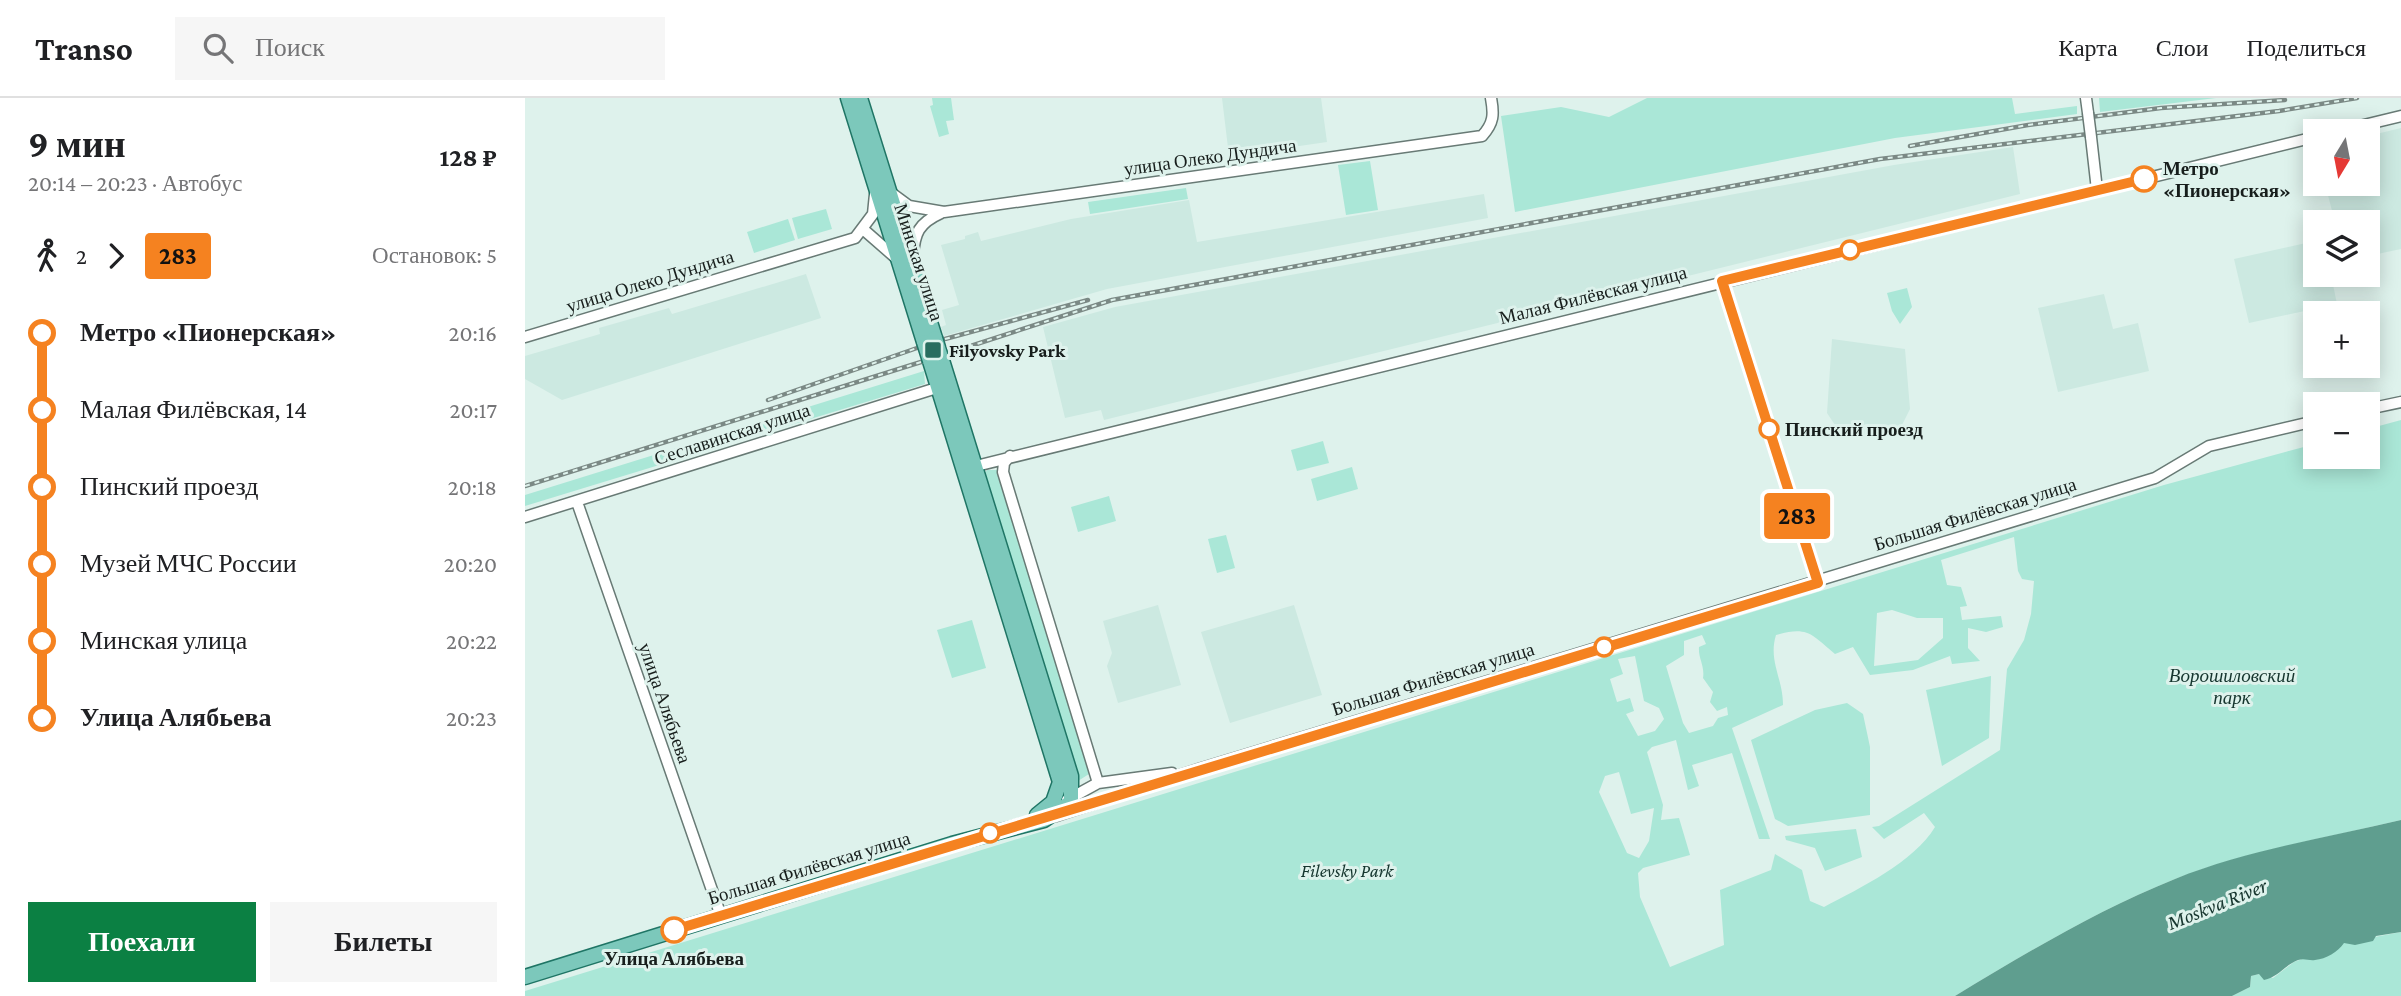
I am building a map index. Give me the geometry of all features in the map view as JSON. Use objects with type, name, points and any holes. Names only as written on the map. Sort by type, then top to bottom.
[{"type":"main road","name":"Минская улица","points":[[848,98],[912,266],[930,340],[968,469],[1065,779],[1073,797]]},
{"type":"main road","name":"Минская улица","points":[[860,98],[896,258],[930,340]]},
{"type":"main road","points":[[1046,814],[1065,779]]},
{"type":"main road","points":[[1046,814],[1069,805],[1073,797]]},
{"type":"main road","name":"Большая Филёвская улица","points":[[525,978],[1046,814]]},
{"type":"street","name":"улица Олеко Дундича","points":[[882,190],[909,206],[944,212],[1482,136],[1491,127],[1491,98]]},
{"type":"street","points":[[2086,98],[2097,190]]},
{"type":"street","points":[[2380,121],[2401,116]]},
{"type":"street","name":"Малая Филёвская улица","points":[[968,469],[1011,456],[2303,140]]},
{"type":"street","points":[[882,190],[864,230],[896,258]]},
{"type":"street","name":"улица Олеко Дундича","points":[[912,266],[916,231],[922,223],[944,212]]},
{"type":"street","name":"улица Олеко Дундича","points":[[525,337],[855,238],[864,230]]},
{"type":"street","points":[[1722,281],[1818,583]]},
{"type":"street","name":"Сеславинская улица","points":[[525,517],[943,386]]},
{"type":"street","points":[[2380,406],[2401,402]]},
{"type":"street","name":"Большая Филёвская улица","points":[[1046,814],[1106,800],[1199,769],[1818,583],[2155,478],[2209,446],[2303,424]]},
{"type":"street","points":[[1011,456],[1004,463],[1003,472],[1093,786]]},
{"type":"street","name":"улица Алябьева","points":[[577,502],[720,916]]},
{"type":"street","name":"Большая Филёвская улица","points":[[1073,797],[1093,786],[1199,769]]},
{"type":"street","points":[[1065,779],[1093,786]]},
{"type":"street","name":"Большая Филёвская улица","points":[[1073,797],[1084,801],[1106,800]]},
{"type":"shaded area","points":[[1222,98],[1321,98],[1327,142],[1229,156]]},
{"type":"shaded area","points":[[2401,128],[2401,249],[2380,253],[2380,210],[2332,210],[2328,196],[2380,196],[2380,133]]},
{"type":"shaded area","points":[[2013,147],[2020,194],[1104,420],[1101,410],[1065,418],[1043,327],[1115,307],[1894,165]]},
{"type":"shaded area","points":[[1484,194],[1488,218],[1107,289],[944,336],[941,327],[946,325],[942,310],[959,305],[941,245],[965,239],[965,236],[978,232],[981,241],[1071,219],[1189,200],[1197,242]]},
{"type":"shaded area","points":[[2303,244],[2303,287],[2333,287],[2336,301],[2303,301],[2303,311],[2249,323],[2234,259]]},
{"type":"shaded area","points":[[806,274],[821,318],[562,400],[525,379],[525,356],[600,334],[599,328],[669,308],[672,314]]},
{"type":"shaded area","points":[[2104,294],[2113,329],[2138,323],[2149,371],[2058,392],[2038,308]]},
{"type":"shaded area","points":[[1832,339],[1905,349],[1910,409],[1901,427],[1893,435],[1848,438],[1827,413]]},
{"type":"shaded area","points":[[1158,605],[1181,685],[1118,703],[1107,666],[1112,653],[1103,621]]},
{"type":"shaded area","points":[[1294,605],[1322,695],[1230,723],[1201,632]]},
{"type":"green space","points":[[932,98],[951,98],[954,120],[946,121],[949,134],[939,137],[930,106],[933,105]]},
{"type":"green space","points":[[1647,98],[2012,98],[2015,114],[2077,106],[2077,114],[1895,138],[1515,212],[1501,116],[1561,107],[1609,117]]},
{"type":"green space","points":[[2099,98],[2216,98],[2100,112]]},
{"type":"green space","points":[[1370,161],[1378,210],[1346,215],[1338,165]]},
{"type":"green space","points":[[1186,188],[1188,199],[1090,214],[1088,202]]},
{"type":"green space","points":[[826,209],[832,229],[798,239],[792,218]]},
{"type":"green space","points":[[788,219],[795,240],[754,253],[747,232]]},
{"type":"green space","points":[[1907,288],[1912,307],[1900,324],[1892,311],[1887,293]]},
{"type":"green space","points":[[924,371],[925,384],[525,506],[525,495]]},
{"type":"green space","points":[[2401,420],[2401,820],[2258,853],[2175,879],[2090,918],[1955,996],[525,996],[525,991],[2164,485],[2303,447],[2303,469],[2380,469],[2380,426]],"holes":[[[2014,537],[2018,571],[2022,579],[2034,581],[2031,614],[2024,640],[2007,669],[2000,750],[1879,826],[1872,827],[1884,839],[1924,813],[1935,827],[1914,852],[1885,873],[1824,907],[1810,901],[1802,870],[1775,854],[1771,870],[1720,890],[1724,945],[1670,967],[1640,897],[1638,873],[1643,868],[1690,855],[1679,818],[1661,820],[1663,805],[1647,752],[1652,747],[1676,740],[1688,790],[1699,786],[1692,765],[1732,753],[1759,839],[1770,839],[1732,728],[1783,705],[1774,653],[1776,635],[1795,631],[1809,634],[1835,654],[1853,647],[1870,675],[1913,670],[1950,656],[1952,664],[1980,661],[1968,648],[1968,628],[1986,632],[2003,627],[2001,616],[1962,620],[1960,607],[1967,606],[1961,587],[1947,585],[1941,560]],[[1892,610],[1917,618],[1943,618],[1943,638],[1918,660],[1874,666],[1877,613]],[[1702,635],[1706,644],[1699,647],[1699,651],[1703,678],[1713,692],[1710,702],[1717,711],[1727,707],[1728,715],[1718,718],[1713,726],[1689,733],[1683,723],[1666,666],[1684,655],[1684,641]],[[1635,656],[1644,701],[1659,708],[1664,719],[1655,731],[1638,736],[1626,714],[1634,711],[1630,698],[1617,702],[1610,679],[1623,674],[1618,659]],[[1619,772],[1631,814],[1654,808],[1649,841],[1639,858],[1627,853],[1599,792],[1605,776]]]},
{"type":"green space","points":[[1323,441],[1329,463],[1297,471],[1291,450]]},
{"type":"green space","points":[[1352,467],[1358,489],[1317,501],[1311,479]]},
{"type":"green space","points":[[987,470],[997,470],[1001,475],[1089,774],[1078,781],[981,477]]},
{"type":"green space","points":[[1109,496],[1116,521],[1078,532],[1071,507]]},
{"type":"green space","points":[[1226,535],[1235,568],[1217,573],[1208,539]]},
{"type":"green space","points":[[972,620],[986,668],[952,678],[937,630]]},
{"type":"green space","points":[[1991,676],[1989,738],[1942,766],[1926,690]]},
{"type":"green space","points":[[1847,703],[1863,714],[1870,747],[1870,815],[1788,826],[1775,819],[1751,740],[1815,710]]},
{"type":"green space","points":[[1856,829],[1862,857],[1825,871],[1815,848],[1786,840],[1785,836]]},
{"type":"green space","points":[[2401,932],[2401,996],[2232,996],[2250,987],[2251,976],[2259,974],[2273,978],[2294,962],[2343,943]]},
{"type":"water","name":"Moskva River","points":[[2401,820],[2401,932],[2376,936],[2373,941],[2355,945],[2344,943],[2327,957],[2298,960],[2264,980],[2259,974],[2251,976],[2250,987],[2232,996],[1955,996],[2090,918],[2175,879],[2258,852]]},
{"type":"railway","points":[[949,353],[1112,300],[1880,159],[2279,111],[2357,98]]},
{"type":"railway","points":[[1910,146],[2028,125],[2161,108],[2285,100]]},
{"type":"railway","points":[[945,339],[1088,300]]},
{"type":"railway","points":[[768,400],[917,348]]},
{"type":"railway","points":[[525,486],[921,362]]},
{"type":"bus line","name":"283","points":[[674,930],[990,833],[1044,820],[1199,769],[1818,583],[1722,281],[2144,179]]},
{"type":"place","name":"Метро «Пионерская»","points":[[2144,179]]},
{"type":"place","name":"Filyovsky Park","points":[[933,350]]},
{"type":"place","name":"Пинский проезд","points":[[1769,429]]},
{"type":"place","name":"Улица Алябьева","points":[[674,930]]},
{"type":"park label","name":"Ворошиловский парк","points":[[2232,686]]},
{"type":"park label","name":"Filevsky Park","points":[[1347,870]]}]
